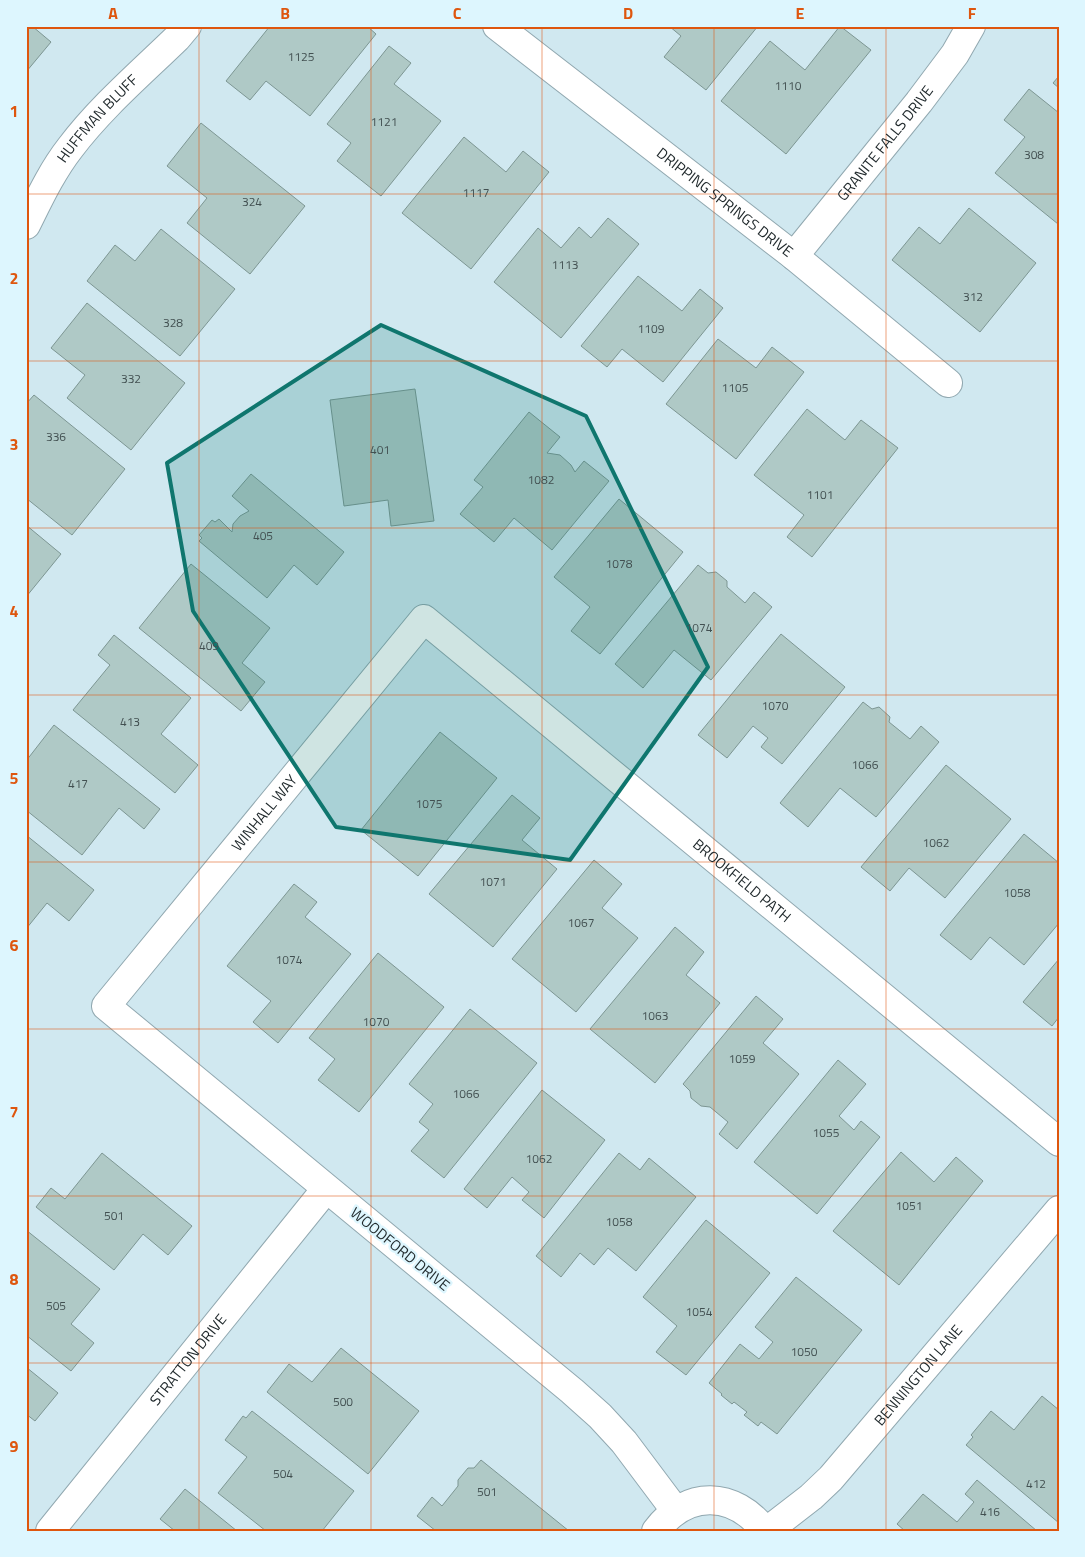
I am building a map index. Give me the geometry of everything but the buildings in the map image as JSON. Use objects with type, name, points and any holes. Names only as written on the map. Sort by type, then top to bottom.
[{"type":"street","name":"HUFFMAN BLUFF","points":[[26,225],[52,174],[92,120],[187,26]]},
{"type":"street","name":"DRIPPING SPRINGS DRIVE","points":[[497,26],[794,256],[948,383]]},
{"type":"street","name":"GRANITE FALLS DRIVE","points":[[794,256],[956,54],[971,26]]},
{"type":"street","name":"WINHALL WAY","points":[[106,1006],[424,619]]},
{"type":"street","name":"BROOKFIELD PATH","points":[[424,619],[1059,1142]]},
{"type":"street","name":"WOODFORD DRIVE","points":[[106,1006],[572,1391],[600,1416],[624,1442],[676,1510]]},
{"type":"street","name":"STRATTON DRIVE","points":[[50,1531],[326,1189]]},
{"type":"street","name":"BENNINGTON LANE","points":[[766,1531],[811,1497],[831,1478],[1059,1210]]},
{"type":"street","points":[[656,1531],[664,1520],[676,1510],[691,1503],[708,1500],[725,1502],[741,1508],[755,1518],[766,1531]]},
{"type":"highlighted area","points":[[381,325],[586,416],[708,667],[570,860],[336,827],[193,611],[167,463]]}]
